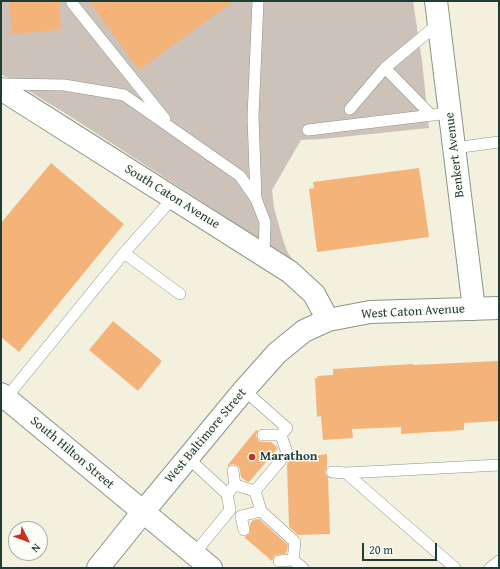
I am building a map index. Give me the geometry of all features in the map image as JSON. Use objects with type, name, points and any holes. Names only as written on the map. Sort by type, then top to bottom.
[{"type":"street","name":"Benkert Avenue","points":[[436,1],[440,114],[454,148],[474,310]]},
{"type":"street","name":"South Caton Avenue","points":[[1,89],[290,272],[314,294],[328,320]]},
{"type":"street","name":"West Caton Avenue","points":[[328,320],[370,312],[474,310],[499,308]]},
{"type":"street","name":"West Baltimore Street","points":[[98,568],[244,390],[277,353],[304,331],[328,320]]},
{"type":"street","name":"South Hilton Street","points":[[3,396],[211,568]]},
{"type":"lane","points":[[72,1],[72,3],[173,129]]},
{"type":"lane","points":[[256,199],[253,117],[258,1]]},
{"type":"lane","points":[[350,108],[385,68],[438,24]]},
{"type":"lane","points":[[385,68],[440,114]]},
{"type":"lane","points":[[1,84],[64,85],[124,95],[240,176],[256,199],[265,222],[264,256]]},
{"type":"lane","points":[[308,130],[440,114]]},
{"type":"lane","points":[[454,148],[499,142]]},
{"type":"lane","points":[[3,396],[124,253],[173,198]]},
{"type":"lane","points":[[124,253],[180,294]]},
{"type":"lane","points":[[244,390],[287,428],[281,435],[263,435]]},
{"type":"lane","points":[[256,491],[287,453],[281,435]]},
{"type":"lane","points":[[188,458],[227,494],[230,510],[194,554]]},
{"type":"lane","points":[[332,472],[346,473],[499,465]]},
{"type":"lane","points":[[227,494],[235,485],[233,471]]},
{"type":"lane","points":[[346,473],[455,568]]},
{"type":"lane","points":[[235,485],[256,491]]},
{"type":"lane","points":[[256,491],[261,511],[295,542],[294,560],[302,568]]},
{"type":"lane","points":[[230,510],[242,516],[261,511]]},
{"type":"lane","points":[[242,516],[244,530]]},
{"type":"lane","points":[[279,561],[294,560]]},
{"type":"lane","points":[[490,568],[499,561]]},
{"type":"shaded area","points":[[1,1],[413,1],[422,61],[429,128],[301,140],[272,190],[274,208],[283,240],[288,253],[294,261],[68,115],[1,74]]},
{"type":"building","points":[[9,1],[59,1],[61,30],[12,34]]},
{"type":"building","points":[[89,1],[234,1],[139,70]]},
{"type":"building","points":[[51,163],[124,224],[19,352],[1,337],[1,223]]},
{"type":"building","points":[[419,168],[429,237],[317,252],[309,189],[314,188],[313,182]]},
{"type":"building","points":[[113,321],[162,361],[138,391],[89,350]]},
{"type":"building","points":[[499,361],[499,421],[464,423],[464,430],[401,434],[401,427],[352,429],[353,438],[323,440],[321,416],[317,417],[315,378],[318,378],[317,376],[333,375],[333,369]]},
{"type":"building","name":"Marathon","points":[[256,430],[258,431],[256,435],[259,441],[271,442],[278,448],[249,482],[241,477],[239,467],[232,464],[227,466]]},
{"type":"building","points":[[327,454],[327,467],[325,472],[328,477],[330,534],[298,535],[289,527],[287,464],[291,459]]},
{"type":"building","points":[[259,519],[288,545],[285,554],[275,555],[272,561],[244,537],[250,533],[250,524],[253,520]]},
{"type":"place","name":"Marathon","points":[[252,457]]}]
